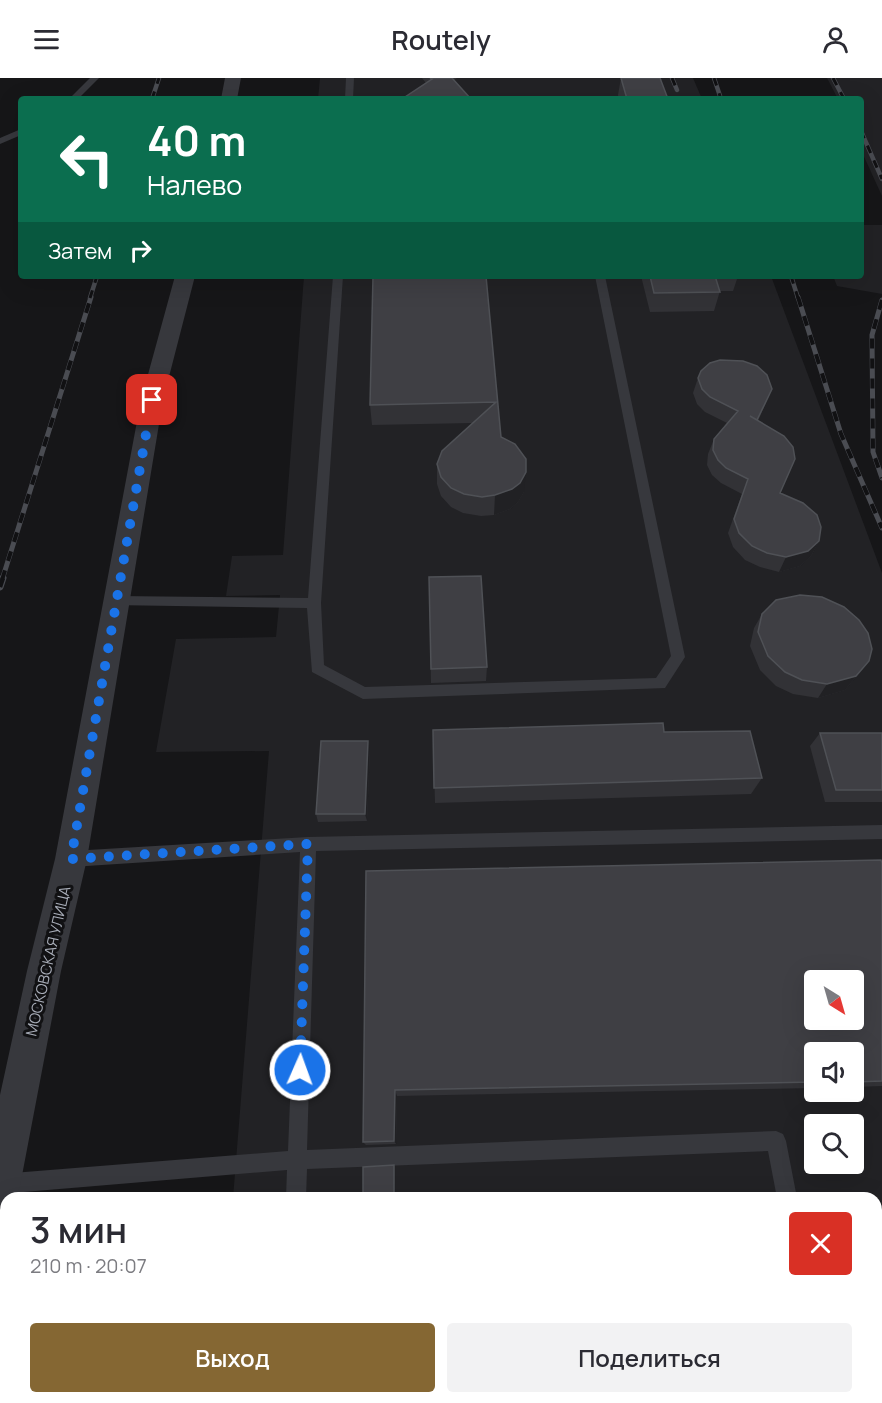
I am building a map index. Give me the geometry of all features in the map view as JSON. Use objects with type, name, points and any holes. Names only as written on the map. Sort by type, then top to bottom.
[{"type":"street","points":[[230,96],[233,78]]},
{"type":"street","name":"МОСКОВСКАЯ УЛИЦА","points":[[0,1185],[44,970],[71,859],[152,400],[184,279]]},
{"type":"lane","points":[[76,96],[95,78]]},
{"type":"lane","points":[[349,96],[350,78]]},
{"type":"lane","points":[[0,141],[18,133]]},
{"type":"lane","points":[[338,279],[314,603],[317,668],[363,693],[660,684],[678,657],[601,279]]},
{"type":"lane","points":[[116,601],[314,603]]},
{"type":"lane","points":[[71,859],[308,844],[882,832]]},
{"type":"lane","points":[[296,1192],[308,844]]},
{"type":"lane","points":[[0,1185],[297,1160],[776,1141],[786,1192]]},
{"type":"shaded area","points":[[320,78],[693,78],[701,96],[318,96]]},
{"type":"shaded area","points":[[827,78],[882,78],[882,196],[864,157],[864,96],[836,96]]},
{"type":"shaded area","points":[[864,225],[882,225],[882,294],[837,286],[834,279],[864,279]]},
{"type":"shaded area","points":[[304,279],[772,279],[882,573],[882,1192],[233,1192],[269,751],[156,752],[176,639],[276,637],[280,595],[226,596],[232,556],[283,555]]},
{"type":"building","points":[[430,78],[452,78],[468,96],[406,96],[432,79]]},
{"type":"building","points":[[621,78],[660,78],[667,96],[626,96]]},
{"type":"building","points":[[373,279],[486,279],[501,437],[515,444],[526,459],[526,472],[520,483],[512,489],[495,495],[482,497],[464,494],[451,488],[441,477],[437,464],[442,451],[496,402],[370,405]]},
{"type":"building","points":[[651,279],[716,279],[720,292],[654,293]]},
{"type":"building","points":[[720,360],[743,361],[757,366],[767,375],[772,389],[757,420],[750,416],[784,436],[793,447],[795,459],[780,493],[803,503],[817,515],[821,527],[819,541],[808,551],[786,557],[767,553],[752,546],[739,533],[734,519],[748,479],[726,468],[718,460],[713,450],[714,439],[738,411],[710,397],[702,389],[698,378],[701,371],[710,363]]},
{"type":"building","points":[[481,576],[487,667],[431,669],[429,577]]},
{"type":"building","points":[[800,595],[822,597],[844,607],[859,620],[868,633],[872,649],[869,661],[856,676],[827,684],[802,680],[785,672],[768,656],[758,632],[762,614],[776,600]]},
{"type":"building","points":[[663,723],[664,732],[750,731],[762,778],[434,788],[433,730]]},
{"type":"building","points":[[820,733],[882,733],[882,790],[836,790]]},
{"type":"building","points":[[321,741],[368,741],[365,814],[316,814]]},
{"type":"building","points":[[881,860],[882,1081],[864,1082],[864,1042],[804,1042],[804,1082],[395,1090],[394,1141],[363,1142],[366,871]]},
{"type":"building","points":[[394,1165],[394,1192],[363,1192],[363,1167]]},
{"type":"railway","points":[[153,96],[159,78]]},
{"type":"railway","points":[[672,78],[677,90]]},
{"type":"railway","points":[[714,78],[720,96]]},
{"type":"railway","points":[[833,78],[842,96]]},
{"type":"railway","points":[[864,138],[882,179]]},
{"type":"railway","points":[[90,298],[96,279]]},
{"type":"railway","points":[[792,279],[798,298]]},
{"type":"railway","points":[[2,580],[91,297]]},
{"type":"railway","points":[[798,297],[841,434],[882,528]]},
{"type":"railway","points":[[882,300],[872,335],[873,452],[882,478]]},
{"type":"railway","points":[[0,587],[3,578]]},
{"type":"route","points":[[152,400],[71,859],[308,844],[300,1070]]}]
